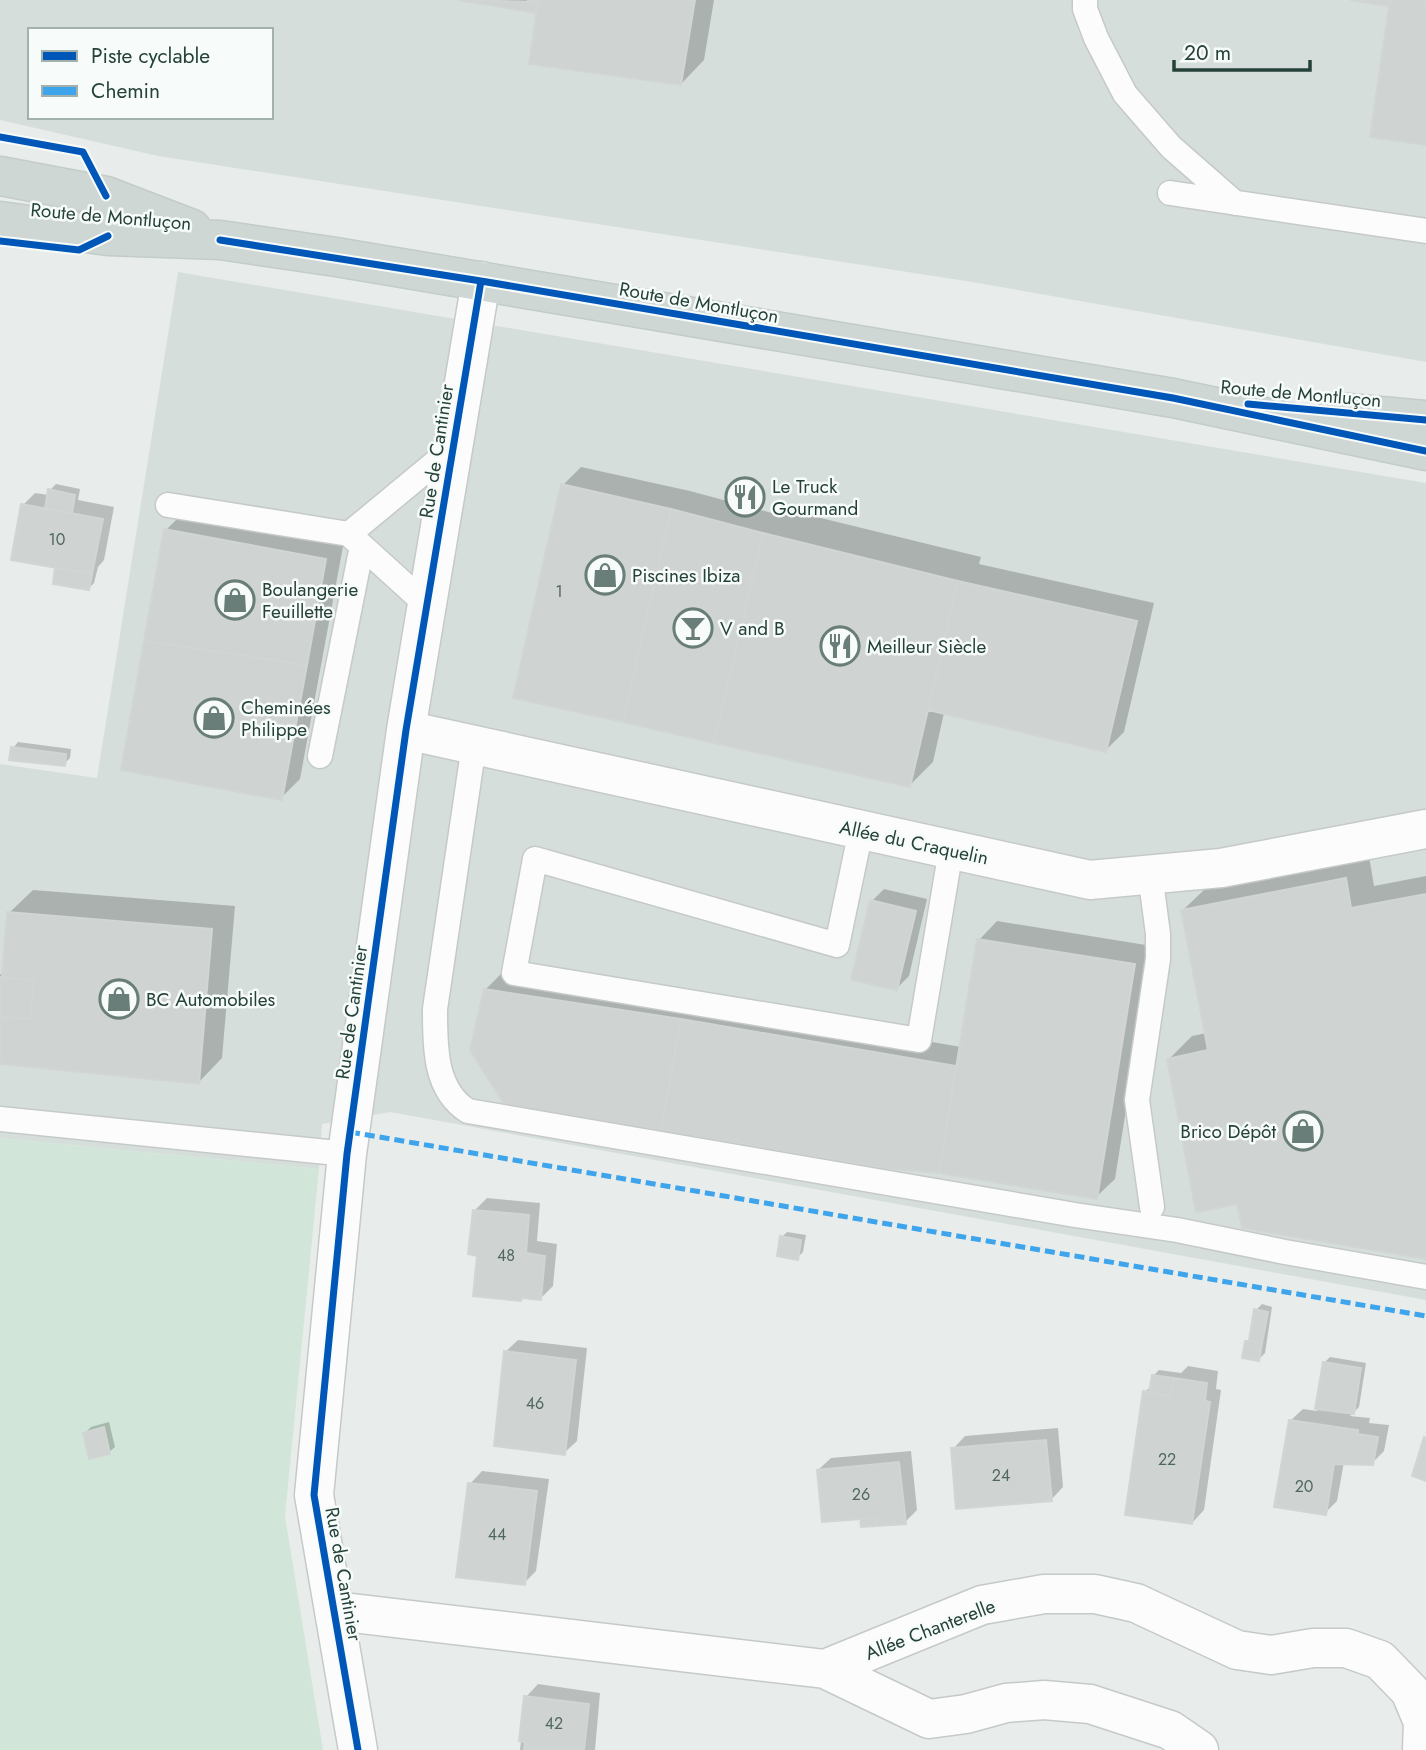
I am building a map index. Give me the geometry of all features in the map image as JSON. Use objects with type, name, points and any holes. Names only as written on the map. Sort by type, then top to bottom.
[{"type":"main road","name":"Route de Montluçon","points":[[0,176],[106,196],[220,240]]},
{"type":"main road","name":"Route de Montluçon","points":[[0,221],[108,236],[220,240],[481,281],[1172,398],[1426,452]]},
{"type":"main road","name":"Route de Montluçon","points":[[1172,398],[1426,419]]},
{"type":"street","name":"Rue de Cantinier","points":[[358,1750],[314,1496],[347,1154],[406,730],[481,281]]},
{"type":"street","name":"Allée du Craquelin","points":[[406,730],[1090,880],[1221,867],[1426,829]]},
{"type":"street","name":"Allée Chanterelle","points":[[825,1669],[982,1605],[1044,1594],[1095,1594],[1136,1603],[1237,1650],[1271,1655],[1312,1648],[1346,1648],[1380,1660],[1409,1691],[1423,1722],[1422,1750]]},
{"type":"street","name":"Allée Chanterelle","points":[[335,1611],[825,1669],[929,1718],[966,1714],[1006,1703],[1044,1700],[1090,1704],[1170,1730],[1199,1750]]},
{"type":"lane","points":[[1085,0],[1085,9],[1096,38],[1125,94],[1171,146],[1235,203]]},
{"type":"lane","points":[[1170,193],[1426,231]]},
{"type":"lane","points":[[320,757],[355,540],[453,448]]},
{"type":"lane","points":[[168,505],[355,540],[427,605]]},
{"type":"lane","points":[[474,745],[435,1009],[438,1064],[449,1093],[458,1105],[468,1111],[1177,1230],[1426,1277]]},
{"type":"lane","points":[[861,830],[837,945],[535,859],[514,973],[919,1040],[951,850]]},
{"type":"lane","points":[[1150,874],[1158,934],[1158,959],[1137,1100],[1152,1207],[1177,1230]]},
{"type":"lane","points":[[0,1119],[347,1154]]},
{"type":"lane","points":[[1133,1223],[1152,1207]]},
{"type":"shaded area","points":[[0,0],[1426,0],[1426,362],[972,282],[158,156],[0,120]]},
{"type":"shaded area","points":[[178,272],[1426,483],[1426,1300],[390,1112],[322,1124],[319,1169],[0,1138],[0,764],[97,778]]},
{"type":"green space","points":[[0,1138],[319,1169],[285,1516],[323,1750],[0,1750]]},
{"type":"building","points":[[458,0],[538,2],[537,13]]},
{"type":"building","points":[[527,0],[695,0],[681,85],[529,64],[538,2]]},
{"type":"building","points":[[1350,0],[1390,0],[1389,6]]},
{"type":"building","points":[[1390,0],[1426,0],[1426,145],[1370,137]]},
{"type":"building","points":[[561,484],[671,509],[623,722],[513,698]]},
{"type":"building","points":[[48,489],[75,495],[72,513],[45,509]]},
{"type":"building","points":[[21,504],[103,519],[92,574],[11,560]]},
{"type":"building","name":"V and B","points":[[671,509],[763,533],[714,743],[623,722]]},
{"type":"building","name":"Boulangerie Feuillette","points":[[164,529],[326,559],[307,665],[144,641]]},
{"type":"building","name":"Meilleur Siècle","points":[[763,533],[958,581],[910,787],[714,743]]},
{"type":"building","points":[[55,567],[92,574],[89,590],[53,584]]},
{"type":"building","points":[[958,581],[1137,621],[1106,752],[928,710]]},
{"type":"building","name":"Cheminées Philippe","points":[[144,641],[307,665],[282,800],[121,770]]},
{"type":"building","points":[[11,747],[66,754],[65,766],[9,760]]},
{"type":"building","name":"Brico Dépôt","points":[[1346,878],[1351,908],[1426,894],[1426,1259],[1242,1228],[1237,1204],[1196,1212],[1167,1059],[1208,1050],[1181,910]]},
{"type":"building","points":[[870,900],[916,911],[897,990],[851,980]]},
{"type":"building","name":"BC Automobiles","points":[[7,912],[212,929],[199,1084],[0,1064],[0,1017],[30,1019],[34,980],[2,977]]},
{"type":"building","points":[[977,939],[1135,964],[1097,1199],[939,1173]]},
{"type":"building","points":[[0,977],[34,980],[30,1019],[0,1017]]},
{"type":"building","points":[[484,989],[681,1019],[661,1131],[505,1105],[470,1050]]},
{"type":"building","points":[[681,1019],[956,1066],[939,1173],[884,1168],[661,1131]]},
{"type":"building","points":[[473,1210],[529,1215],[526,1253],[545,1256],[541,1300],[522,1298],[521,1301],[473,1296],[477,1256],[468,1254]]},
{"type":"building","points":[[780,1236],[801,1240],[798,1260],[777,1256]]},
{"type":"building","points":[[1254,1309],[1268,1312],[1262,1343],[1249,1341]]},
{"type":"building","points":[[1245,1341],[1262,1343],[1259,1361],[1242,1358]]},
{"type":"building","points":[[504,1351],[576,1360],[565,1455],[494,1446]]},
{"type":"building","points":[[1323,1362],[1361,1368],[1354,1414],[1315,1409]]},
{"type":"building","points":[[1152,1375],[1174,1378],[1171,1396],[1149,1393]]},
{"type":"building","points":[[1174,1378],[1207,1383],[1205,1401],[1210,1402],[1192,1524],[1125,1515],[1143,1391],[1171,1396]]},
{"type":"building","points":[[1289,1420],[1358,1430],[1358,1434],[1378,1437],[1373,1465],[1334,1464],[1326,1515],[1274,1507]]},
{"type":"building","points":[[104,1427],[110,1454],[89,1459],[83,1433]]},
{"type":"building","points":[[1424,1437],[1426,1438],[1426,1481],[1412,1476]]},
{"type":"building","points":[[1046,1440],[1052,1501],[956,1509],[951,1448]]},
{"type":"building","points":[[899,1462],[906,1524],[876,1526],[876,1518],[822,1522],[817,1470]]},
{"type":"building","points":[[468,1483],[537,1491],[525,1585],[456,1577]]},
{"type":"building","points":[[876,1518],[876,1526],[861,1527],[860,1519]]},
{"type":"building","points":[[524,1696],[589,1704],[584,1750],[524,1750],[525,1742],[519,1741]]},
{"type":"marked path","points":[[350,1132],[1426,1316]]},
{"type":"cycle path","points":[[0,137],[83,152],[106,196]]},
{"type":"cycle path","points":[[0,241],[79,250],[108,236]]},
{"type":"cycle path","points":[[220,240],[481,281],[1173,398],[1426,451]]},
{"type":"cycle path","points":[[358,1750],[314,1495],[347,1154],[406,730],[481,281]]},
{"type":"cycle path","points":[[1248,404],[1426,420]]},
{"type":"place","name":"Le Truck Gourmand","points":[[745,497]]},
{"type":"place","name":"Piscines Ibiza","points":[[605,575]]},
{"type":"place","name":"Boulangerie Feuillette","points":[[235,600]]},
{"type":"place","name":"V and B","points":[[693,628]]},
{"type":"place","name":"Meilleur Siècle","points":[[840,646]]},
{"type":"place","name":"Cheminées Philippe","points":[[214,718]]},
{"type":"place","name":"BC Automobiles","points":[[119,999]]},
{"type":"place","name":"Brico Dépôt","points":[[1303,1131]]}]
